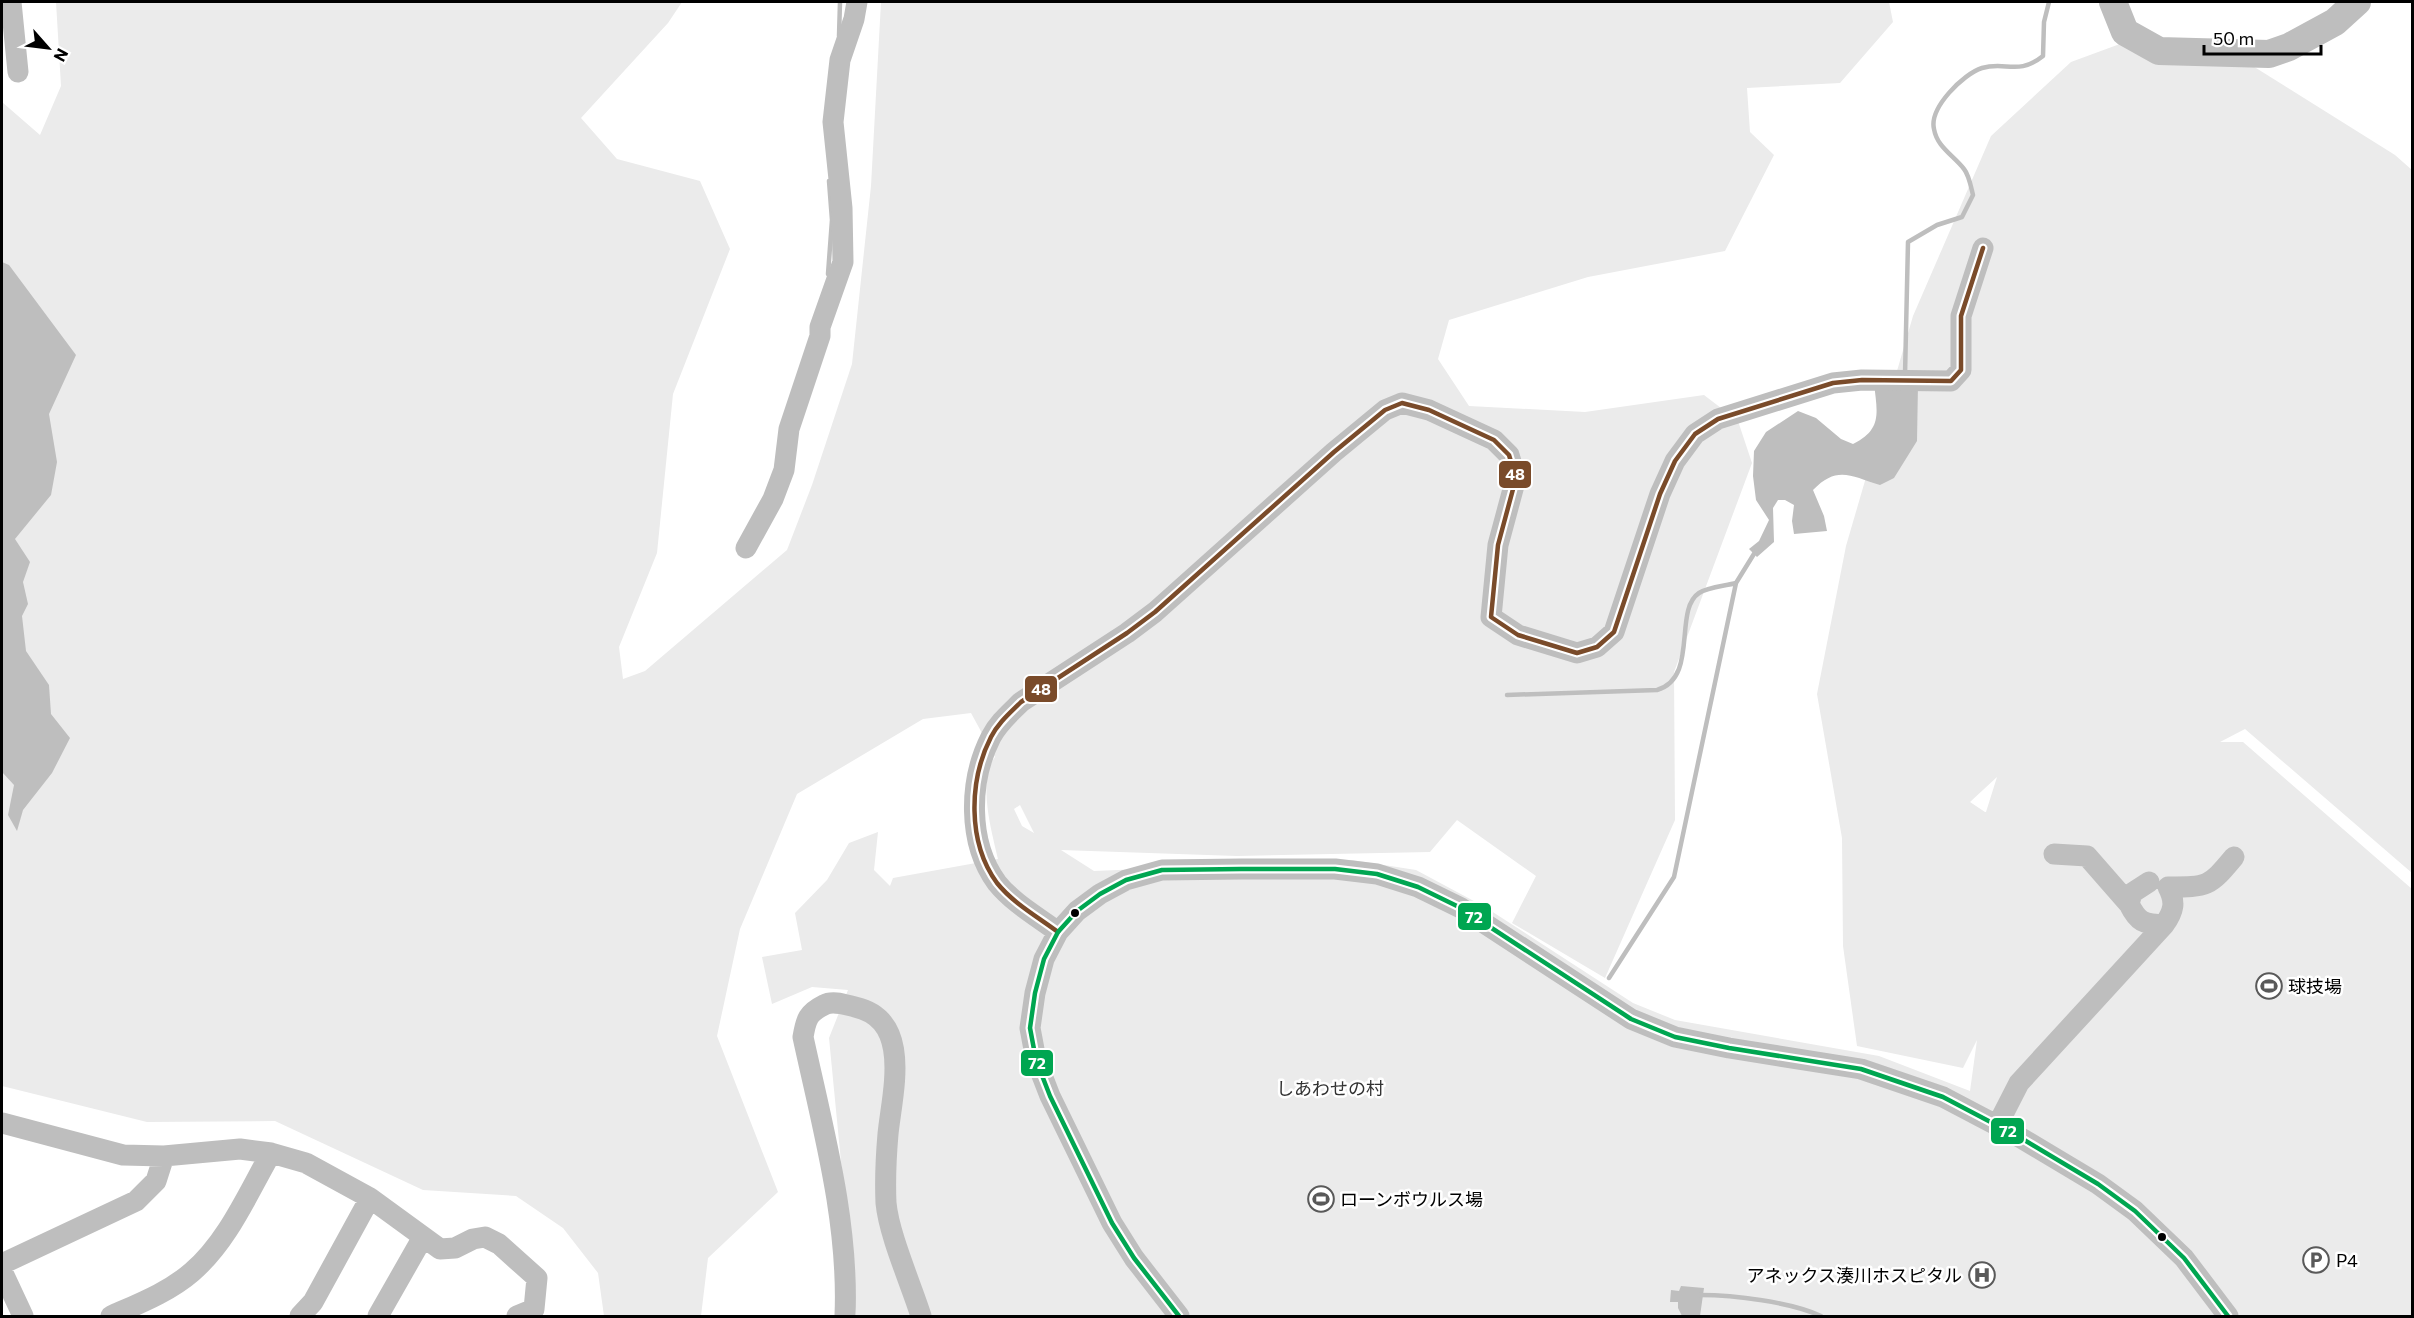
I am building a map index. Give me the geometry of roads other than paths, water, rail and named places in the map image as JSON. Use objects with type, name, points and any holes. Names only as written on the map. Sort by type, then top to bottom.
[{"type":"street","points":[[11,2],[18,72]]},
{"type":"street","points":[[746,548],[773,499],[784,470],[789,429],[820,336],[820,327],[843,262],[842,208],[833,122],[840,60],[854,19],[857,2]]},
{"type":"street","points":[[1058,932],[1012,899],[991,873],[979,843],[974,812],[978,772],[992,736],[1021,702],[1155,612],[1385,410],[1402,403],[1429,410],[1494,440],[1509,455],[1516,478],[1498,545],[1491,617],[1518,635],[1577,653],[1597,647],[1614,632],[1660,495],[1675,461],[1695,434],[1718,419],[1833,383],[1862,380],[1951,381],[1961,370],[1960,316],[1983,248]]},
{"type":"street","points":[[2054,854],[2086,856],[2128,904],[2135,917],[2148,924],[2164,925]]},
{"type":"street","points":[[2128,904],[2132,892],[2160,884],[2200,887],[2214,881],[2234,857]]},
{"type":"street","points":[[1179,1317],[1134,1258],[1112,1223],[1050,1095],[1036,1060],[1030,1028],[1035,993],[1044,959],[1058,932],[1077,911],[1100,894],[1126,880],[1162,870],[1335,869],[1377,874],[1418,887],[1461,908],[1631,1019],[1675,1037],[1861,1069],[1943,1097],[2098,1184],[2136,1211],[2184,1258],[2228,1317]]},
{"type":"street","points":[[1997,1126],[2019,1083],[2164,925],[2173,912],[2174,898],[2160,884]]},
{"type":"street","points":[[846,1317],[843,1237],[837,1197],[803,1037],[806,1023],[813,1011],[830,1002],[864,1009],[877,1017],[891,1037],[897,1064],[886,1159],[886,1205],[921,1317]]},
{"type":"street","points":[[2,1124],[123,1155],[164,1156],[240,1149],[271,1153],[306,1163],[370,1198],[440,1249],[455,1248],[473,1239],[484,1237],[499,1245],[537,1278],[529,1314]]},
{"type":"street","points":[[111,1317],[161,1293],[192,1273],[220,1243],[271,1153]]},
{"type":"street","points":[[2,1264],[136,1201],[156,1181],[164,1156]]},
{"type":"street","points":[[300,1317],[313,1302],[370,1198]]},
{"type":"street","points":[[378,1317],[423,1237]]},
{"type":"street","points":[[2,1271],[23,1317]]},
{"type":"waterway","points":[[839,36],[840,2]]},
{"type":"waterway","points":[[1905,375],[1908,242],[1937,225],[1962,217],[1973,195],[1966,172],[1938,141],[1934,129],[1937,111],[1957,84],[1974,71],[1990,66],[2019,67],[2043,56],[2044,22],[2049,2]]},
{"type":"waterway","points":[[2113,2],[2125,32],[2159,51],[2269,54],[2289,47],[2335,22],[2357,2]]},
{"type":"waterway","points":[[828,274],[832,220],[829,181]]},
{"type":"waterway","points":[[1507,695],[1657,690],[1670,683],[1678,672],[1682,659],[1687,614],[1691,602],[1703,591],[1736,583],[1757,549]]},
{"type":"waterway","points":[[1609,978],[1674,877],[1736,583]]},
{"type":"waterway","points":[[1700,1295],[1762,1300],[1821,1316]]},
{"type":"place","name":"球技場","points":[[2269,986]]},
{"type":"place","name":"ローンボウルス場","points":[[1321,1199]]},
{"type":"place","name":"P4","points":[[2316,1260]]},
{"type":"place","name":"アネックス湊川ホスピタル","points":[[1982,1275]]},
{"type":"park label","name":"しあわせの村","points":[[1330,1088]]}]
